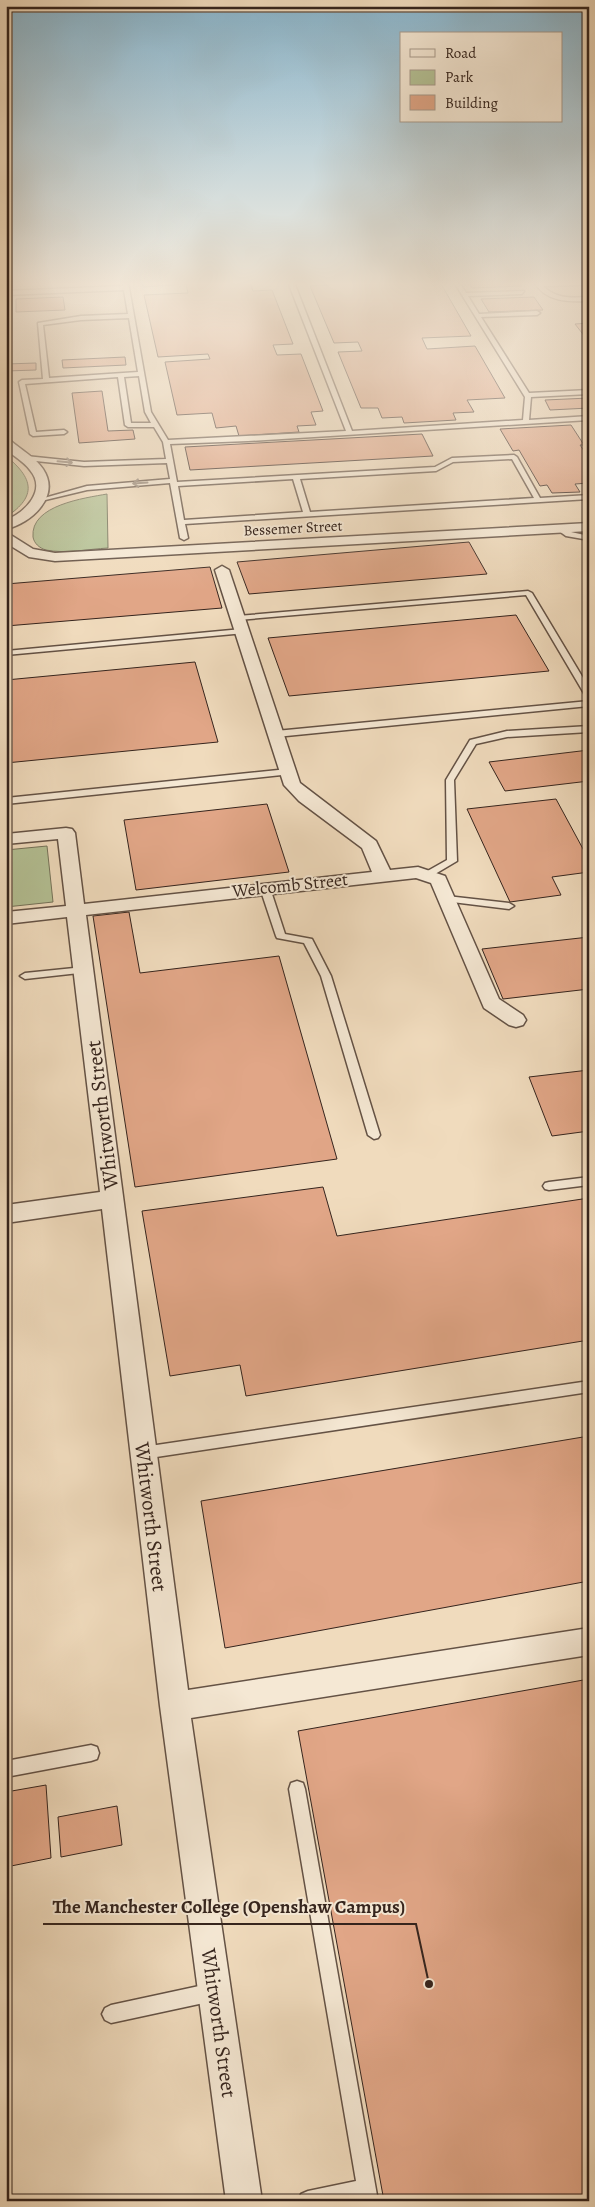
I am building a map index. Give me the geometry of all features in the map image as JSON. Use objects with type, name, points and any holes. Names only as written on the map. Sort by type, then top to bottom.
[{"type":"street","points":[[6,443],[26,458],[38,471],[43,481],[43,491],[32,511],[6,525]]},
{"type":"street","name":"Bessemer Street","points":[[6,536],[22,550],[32,555],[55,558],[589,527]]},
{"type":"street","points":[[222,570],[292,785],[370,845],[383,875]]},
{"type":"street","name":"Whitworth Street","points":[[6,839],[66,833],[175,1706],[244,2201]]},
{"type":"street","name":"Welcomb Street","points":[[6,918],[383,875],[418,872],[427,875]]},
{"type":"street","points":[[427,875],[439,880],[491,1004],[516,1020]]},
{"type":"street","points":[[6,1214],[112,1199]]},
{"type":"street","points":[[175,1706],[589,1641]]},
{"type":"lane","points":[[23,385],[33,434],[64,432]]},
{"type":"lane","points":[[122,385],[128,425],[155,426]]},
{"type":"lane","points":[[143,385],[148,412],[166,442],[184,538]]},
{"type":"lane","points":[[331,385],[350,433]]},
{"type":"lane","points":[[521,385],[527,395],[528,411],[526,422]]},
{"type":"lane","points":[[527,395],[589,392]]},
{"type":"lane","points":[[166,442],[589,418]]},
{"type":"lane","points":[[39,500],[87,488],[436,469],[452,460],[514,457],[538,500]]},
{"type":"lane","points":[[26,458],[84,464],[170,460]]},
{"type":"lane","points":[[296,477],[307,514]]},
{"type":"lane","points":[[181,522],[589,497]]},
{"type":"lane","points":[[562,529],[569,534],[589,538]]},
{"type":"lane","points":[[6,653],[528,593],[589,695]]},
{"type":"lane","points":[[276,734],[589,703]]},
{"type":"lane","points":[[427,875],[452,861],[450,780],[473,742],[507,734],[589,729]]},
{"type":"lane","points":[[6,801],[288,772]]},
{"type":"lane","points":[[265,888],[282,936],[308,941],[326,976],[374,1134]]},
{"type":"lane","points":[[448,900],[509,906]]},
{"type":"lane","points":[[24,976],[84,970]]},
{"type":"lane","points":[[550,1186],[589,1181]]},
{"type":"lane","points":[[143,1453],[589,1386]]},
{"type":"lane","points":[[6,1769],[91,1753]]},
{"type":"lane","points":[[297,1789],[368,2194],[308,2201]]},
{"type":"lane","points":[[111,2014],[215,1991]]},
{"type":"green space","points":[[6,456],[22,472],[28,487],[23,502],[6,517]]},
{"type":"green space","points":[[107,494],[108,548],[53,551],[43,549],[36,543],[33,537],[34,526],[40,517],[49,510],[73,501]]},
{"type":"green space","points":[[47,846],[53,902],[6,907],[6,850]]},
{"type":"building","points":[[170,385],[313,385],[323,411],[311,412],[316,425],[297,426],[299,432],[239,436],[236,426],[216,428],[212,413],[177,415]]},
{"type":"building","points":[[352,385],[497,385],[505,398],[467,400],[474,412],[453,413],[456,420],[404,423],[402,417],[382,418],[378,408],[361,408]]},
{"type":"building","points":[[102,391],[108,431],[133,430],[135,439],[79,443],[72,393]]},
{"type":"building","points":[[589,398],[589,408],[550,410],[545,400]]},
{"type":"building","points":[[571,425],[584,445],[580,445],[589,458],[589,483],[575,484],[580,492],[552,493],[547,485],[540,486],[519,450],[513,451],[500,429]]},
{"type":"building","points":[[422,434],[433,456],[190,470],[185,447]]},
{"type":"building","points":[[469,542],[487,574],[249,594],[237,562]]},
{"type":"building","points":[[210,567],[222,608],[6,626],[6,584]]},
{"type":"building","points":[[516,615],[549,671],[289,696],[268,638]]},
{"type":"building","points":[[195,662],[218,742],[6,763],[6,680]]},
{"type":"building","points":[[589,750],[589,781],[505,791],[489,762]]},
{"type":"building","points":[[556,799],[589,860],[589,872],[552,877],[561,895],[510,902],[467,809]]},
{"type":"building","points":[[267,804],[289,872],[136,890],[124,820]]},
{"type":"building","points":[[129,912],[140,973],[279,956],[337,1159],[135,1187],[93,916]]},
{"type":"building","points":[[589,937],[589,989],[503,999],[482,949]]},
{"type":"building","points":[[589,1070],[589,1131],[552,1136],[529,1077]]},
{"type":"building","points":[[323,1187],[337,1236],[589,1198],[589,1340],[246,1396],[240,1365],[170,1376],[142,1211]]},
{"type":"building","points":[[589,1436],[589,1581],[225,1648],[201,1501]]},
{"type":"building","points":[[589,1679],[589,2201],[384,2201],[298,1731]]},
{"type":"building","points":[[46,1785],[51,1858],[6,1867],[6,1792]]},
{"type":"building","points":[[117,1806],[122,1845],[61,1857],[58,1817]]},
{"type":"place","name":"The Manchester College (Openshaw Campus)","points":[[429,1984]]}]
